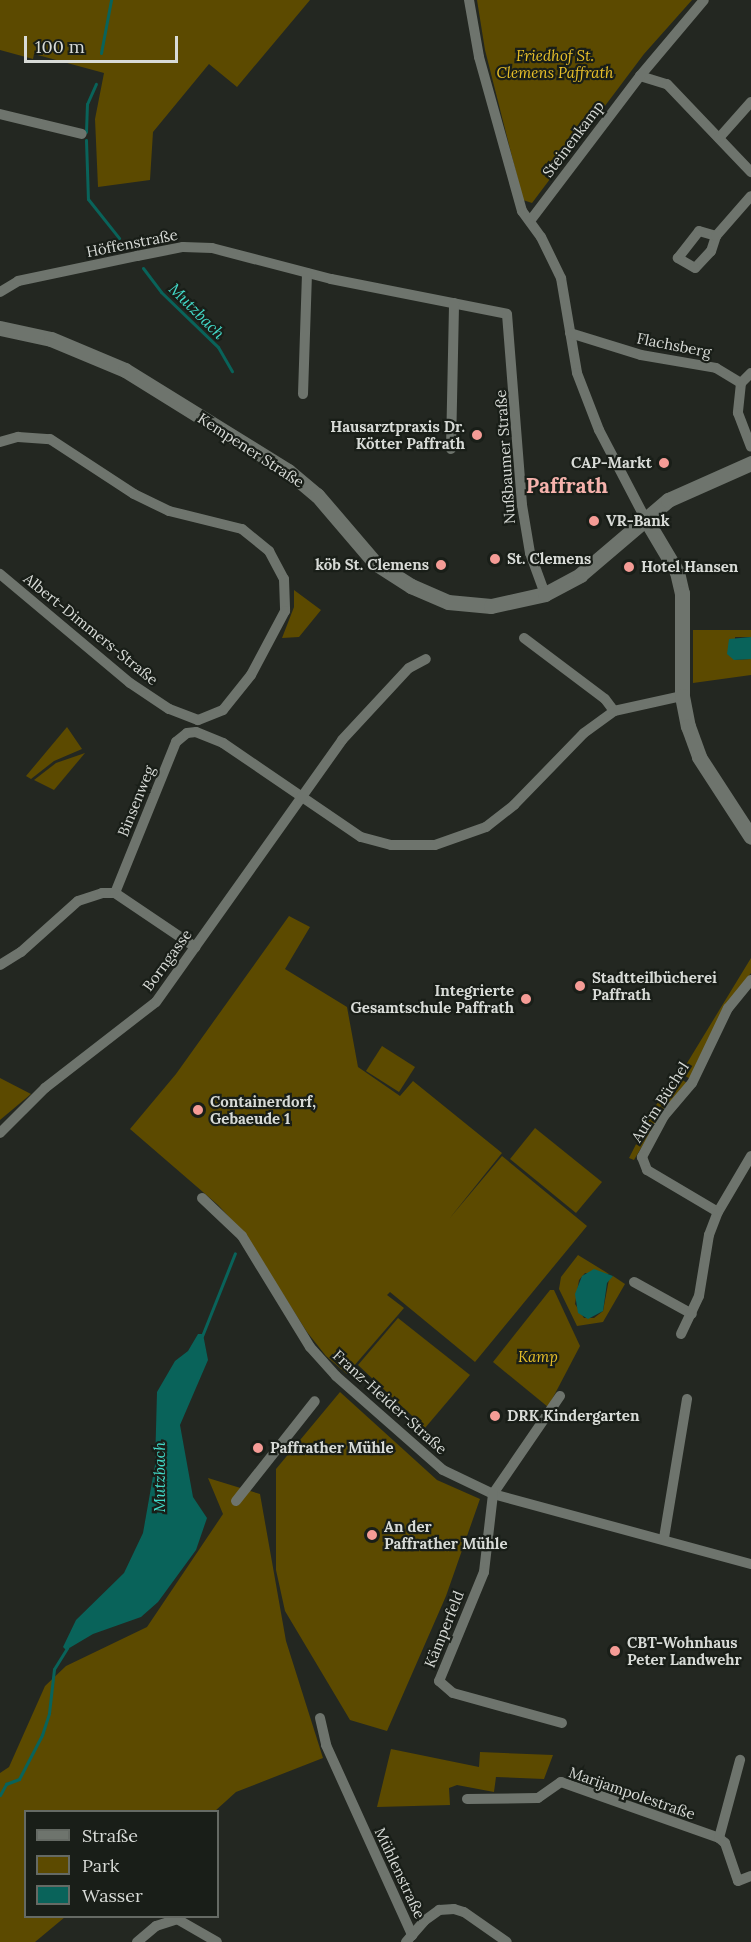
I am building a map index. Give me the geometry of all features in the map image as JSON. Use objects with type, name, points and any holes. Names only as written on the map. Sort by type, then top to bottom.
[{"type":"main road","name":"Kempener Straße","points":[[0,327],[51,339],[125,370],[303,482],[360,547],[395,577],[448,602],[477,605],[507,604],[545,594],[580,575],[645,518],[696,485],[751,463]]},
{"type":"main road","points":[[645,518],[677,573],[682,593],[682,696],[699,757],[751,837]]},
{"type":"street","points":[[469,0],[479,57],[522,211],[530,221],[561,278],[577,373],[590,408],[645,518]]},
{"type":"street","name":"Steinenkamp","points":[[530,221],[640,76],[704,0]]},
{"type":"street","points":[[640,76],[666,84],[751,172]]},
{"type":"street","points":[[719,138],[751,102]]},
{"type":"street","points":[[0,114],[82,134]]},
{"type":"street","points":[[716,236],[751,196]]},
{"type":"street","name":"Höffenstraße","points":[[0,292],[18,281],[183,247],[234,251],[307,273],[507,314]]},
{"type":"street","points":[[303,394],[307,273]]},
{"type":"street","points":[[451,449],[454,303]]},
{"type":"street","name":"Nußbaumer Straße","points":[[507,314],[522,505],[530,553],[545,594]]},
{"type":"street","name":"Flachsberg","points":[[570,333],[641,355],[716,368],[741,384]]},
{"type":"street","points":[[751,373],[741,384],[738,413],[751,447]]},
{"type":"street","name":"Albert-Dimmers-Straße","points":[[0,442],[18,437],[50,439],[134,494],[169,512],[242,530],[269,551],[284,579],[285,611],[251,675],[223,710],[198,720],[169,710],[130,683],[0,574]]},
{"type":"street","points":[[524,639],[605,699],[614,711]]},
{"type":"street","name":"Borngasse","points":[[0,1133],[45,1088],[156,1002],[342,740],[409,668],[426,659]]},
{"type":"street","points":[[301,799],[361,837],[391,845],[445,842],[486,826],[514,805],[584,733],[614,711],[682,696]]},
{"type":"street","name":"Binsenweg","points":[[115,893],[176,742],[187,733],[196,732],[223,743],[301,799]]},
{"type":"street","points":[[0,965],[21,952],[78,901],[115,893],[195,947]]},
{"type":"street","name":"Auf'm Büchel","points":[[718,1212],[647,1170],[642,1158],[664,1116],[692,1083],[728,1008],[751,981]]},
{"type":"street","points":[[681,1335],[692,1314],[718,1212],[747,1171],[751,1156]]},
{"type":"street","name":"Franz-Heider-Straße","points":[[202,1198],[242,1236],[310,1347],[336,1376],[443,1470],[493,1494],[664,1538],[751,1564]]},
{"type":"street","points":[[634,1282],[692,1314]]},
{"type":"street","points":[[493,1494],[560,1396]]},
{"type":"street","points":[[664,1538],[687,1399]]},
{"type":"street","points":[[236,1501],[315,1401]]},
{"type":"street","name":"Kämperfeld","points":[[493,1494],[484,1572],[439,1681],[453,1693],[561,1723]]},
{"type":"street","name":"Mühlenstraße","points":[[320,1718],[326,1745],[409,1938],[440,1910],[454,1909],[464,1912],[507,1942]]},
{"type":"street","points":[[740,1760],[719,1838],[725,1843],[738,1881],[751,1876]]},
{"type":"street","name":"Marijampolestraße","points":[[467,1799],[538,1798],[561,1782],[719,1838]]},
{"type":"street","points":[[137,1942],[156,1926],[177,1919],[217,1942]]},
{"type":"green space","points":[[0,0],[310,0],[237,87],[209,64],[153,132],[150,180],[98,187],[95,119],[104,73],[34,54],[33,59],[0,50]]},
{"type":"green space","name":"Friedhof St. Clemens Paffrath","points":[[477,0],[692,0],[644,54],[532,203],[523,200],[485,50]]},
{"type":"green space","points":[[294,590],[321,610],[299,637],[282,638],[294,607]]},
{"type":"green space","points":[[693,630],[751,630],[751,637],[735,637],[734,660],[751,659],[751,675],[693,683]]},
{"type":"green space","points":[[67,727],[82,749],[54,761],[31,779],[26,776]]},
{"type":"green space","points":[[85,753],[54,790],[34,780],[56,763]]},
{"type":"green space","points":[[289,916],[310,927],[285,969],[347,1007],[358,1067],[400,1096],[413,1081],[502,1153],[449,1219],[502,1156],[587,1226],[475,1362],[390,1292],[387,1295],[404,1308],[347,1374],[326,1356],[307,1332],[244,1233],[218,1205],[130,1129],[176,1074]]},
{"type":"green space","points":[[751,958],[751,973],[732,997],[690,1079],[681,1073]]},
{"type":"green space","points":[[382,1046],[415,1067],[399,1092],[366,1071]]},
{"type":"green space","points":[[678,1077],[687,1083],[657,1121],[634,1160],[629,1158],[656,1105]]},
{"type":"green space","points":[[0,1078],[31,1094],[0,1120]]},
{"type":"green space","points":[[535,1128],[602,1182],[576,1213],[510,1159]]},
{"type":"green space","points":[[578,1255],[609,1274],[585,1273],[579,1280],[575,1304],[584,1318],[594,1318],[603,1311],[609,1279],[613,1276],[625,1284],[603,1322],[577,1326],[559,1289],[561,1277]]},
{"type":"green space","name":"Kamp","points":[[550,1290],[554,1290],[580,1346],[548,1407],[493,1362]]},
{"type":"green space","points":[[398,1318],[470,1375],[425,1428],[358,1365]]},
{"type":"green space","name":"An der Paffrather Mühle","points":[[340,1392],[437,1480],[480,1499],[446,1596],[387,1731],[350,1720],[285,1611],[276,1570],[276,1469]]},
{"type":"green space","points":[[208,1478],[260,1494],[286,1641],[323,1758],[236,1792],[216,1810],[24,1810],[24,1918],[64,1918],[35,1942],[0,1942],[0,1773],[9,1767],[45,1686],[66,1666],[147,1627],[223,1514]]},
{"type":"green space","points":[[391,1749],[479,1767],[480,1752],[553,1755],[544,1779],[496,1777],[494,1792],[457,1785],[449,1788],[450,1805],[377,1807]]},
{"type":"water","points":[[751,637],[751,659],[734,660],[727,654],[729,639]]},
{"type":"water","points":[[594,1269],[613,1276],[607,1283],[603,1311],[588,1319],[578,1313],[575,1294],[582,1276]]},
{"type":"water","points":[[198,1334],[203,1334],[208,1360],[180,1425],[193,1497],[207,1518],[196,1550],[158,1602],[141,1617],[93,1634],[66,1650],[63,1647],[76,1620],[124,1573],[143,1533],[155,1465],[157,1392],[175,1361],[188,1351]]},
{"type":"waterway","name":"Mutzbach","points":[[101,53],[111,0]]},
{"type":"waterway","name":"Mutzbach","points":[[86,132],[87,104],[96,84]]},
{"type":"waterway","name":"Mutzbach","points":[[86,140],[88,199],[119,238]]},
{"type":"waterway","name":"Mutzbach","points":[[143,268],[161,292],[218,347],[232,371]]},
{"type":"waterway","name":"Mutzbach","points":[[202,1336],[235,1253]]},
{"type":"waterway","name":"Mutzbach","points":[[0,1795],[6,1784],[19,1779],[42,1735],[49,1713],[54,1669],[67,1648]]},
{"type":"place","name":"Hausarztpraxis Dr. Kötter Paffrath","points":[[477,435]]},
{"type":"place","name":"CAP-Markt","points":[[664,463]]},
{"type":"place","name":"VR-Bank","points":[[594,521]]},
{"type":"place","name":"St. Clemens","points":[[495,559]]},
{"type":"place","name":"köb St. Clemens","points":[[441,565]]},
{"type":"place","name":"Hotel Hansen","points":[[629,567]]},
{"type":"place","name":"Stadtteilbücherei Paffrath","points":[[580,986]]},
{"type":"place","name":"Integrierte Gesamtschule Paffrath","points":[[526,999]]},
{"type":"place","name":"Containerdorf, Gebaeude 1","points":[[198,1110]]},
{"type":"place","name":"DRK Kindergarten","points":[[495,1416]]},
{"type":"place","name":"Paffrather Mühle","points":[[258,1448]]},
{"type":"place","name":"An der Paffrather Mühle","points":[[372,1535]]},
{"type":"place","name":"CBT-Wohnhaus Peter Landwehr","points":[[615,1651]]},
{"type":"district","name":"Paffrath","points":[[567,486]]}]
